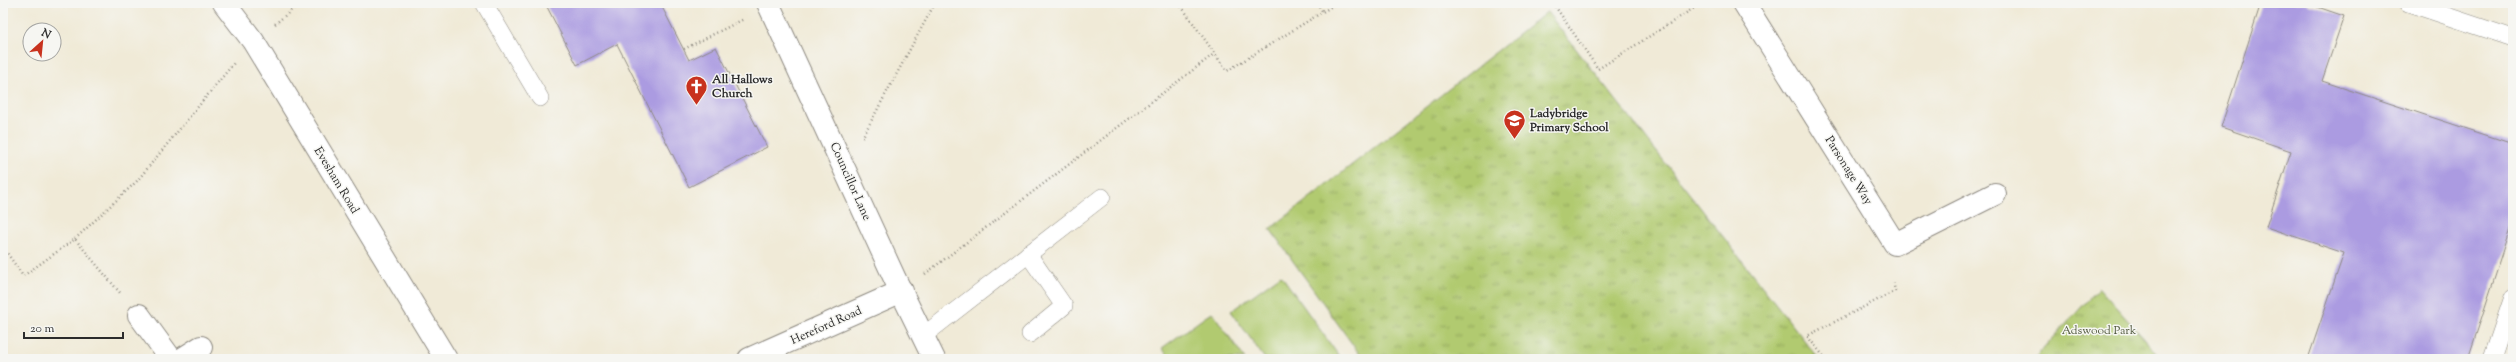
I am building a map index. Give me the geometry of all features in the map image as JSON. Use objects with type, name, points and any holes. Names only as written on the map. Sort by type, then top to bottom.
[{"type":"street","name":"Evesham Road","points":[[224,3],[253,41],[446,359]]},
{"type":"street","name":"Parsonage Way","points":[[1744,3],[1895,244],[1995,194]]},
{"type":"street","name":"Councillor Lane","points":[[769,5],[934,359]]},
{"type":"street","name":"Hereford Road","points":[[749,359],[902,291]]},
{"type":"street","points":[[139,316],[171,359]]},
{"type":"street","points":[[182,359],[201,347]]},
{"type":"lane","points":[[484,3],[540,98]]},
{"type":"lane","points":[[2408,3],[2513,38]]},
{"type":"lane","points":[[923,336],[1102,197]]},
{"type":"lane","points":[[1028,254],[1064,306],[1030,334]]},
{"type":"lane","points":[[2492,359],[2513,297]]},
{"type":"path","points":[[846,168],[935,3]]},
{"type":"path","points":[[1178,3],[1227,72],[1337,3]]},
{"type":"path","points":[[1317,3],[1323,12]]},
{"type":"path","points":[[1553,3],[1598,69],[1702,3]]},
{"type":"path","points":[[684,49],[769,5]]},
{"type":"path","points":[[3,247],[23,276],[75,239],[137,181],[253,41]]},
{"type":"path","points":[[902,291],[1214,54]]},
{"type":"path","points":[[75,239],[139,316]]},
{"type":"path","points":[[1826,359],[1807,336],[1895,291],[1893,281]]},
{"type":"green space","name":"Ladybridge Primary School","points":[[1547,12],[1819,359],[1363,359],[1270,229]]},
{"type":"green space","points":[[1281,275],[1341,359],[1265,359],[1231,311]]},
{"type":"green space","name":"Adswood Park","points":[[2099,288],[2162,359],[2034,359]]},
{"type":"green space","points":[[1212,312],[1245,359],[1170,359],[1162,348]]},
{"type":"building","name":"All Hallows Church","points":[[545,3],[660,3],[689,60],[716,47],[767,147],[689,187],[617,44],[577,65]]},
{"type":"building","points":[[2261,3],[2306,3],[2344,16],[2322,81],[2513,144],[2513,222],[2468,359],[2308,359],[2344,253],[2266,227],[2291,151],[2221,127]]},
{"type":"place","name":"All Hallows Church","points":[[697,106]]},
{"type":"place","name":"Ladybridge Primary School","points":[[1515,140]]}]
